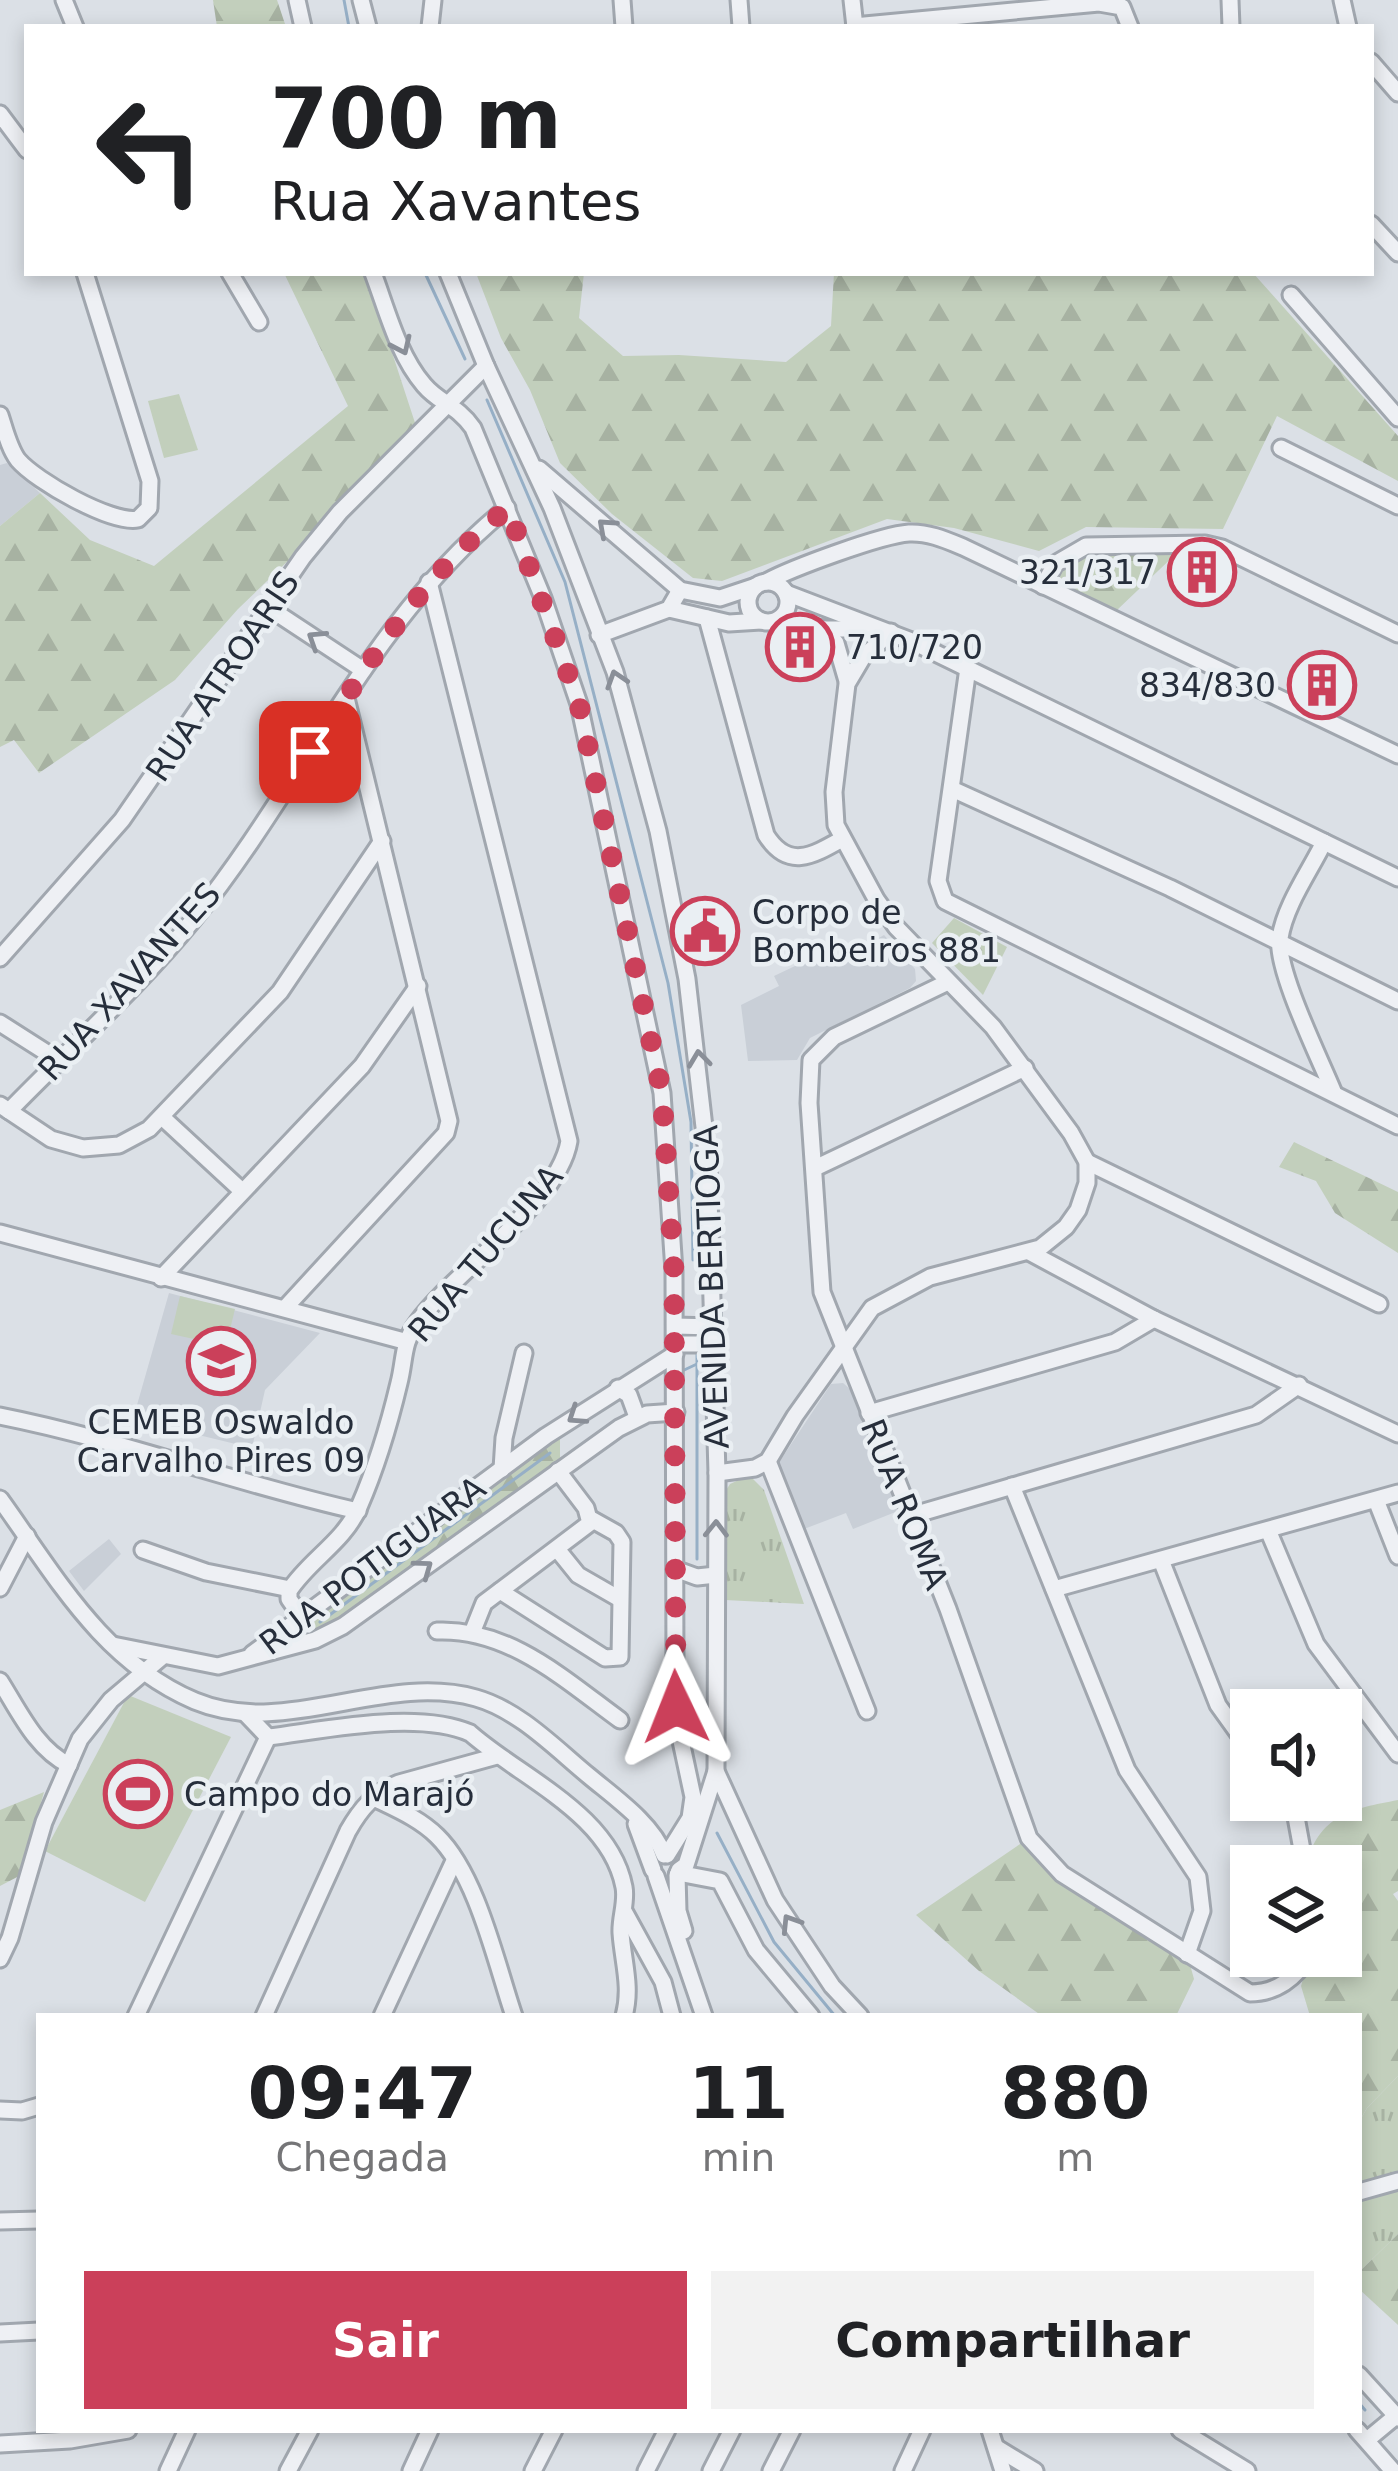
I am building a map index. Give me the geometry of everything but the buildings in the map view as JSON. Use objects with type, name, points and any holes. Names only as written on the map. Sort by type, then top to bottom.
[{"type":"street","points":[[916,24],[1116,4],[1129,24]]},
{"type":"street","points":[[1374,65],[1398,93]]},
{"type":"street","points":[[0,114],[24,147]]},
{"type":"street","points":[[1374,227],[1398,253]]},
{"type":"street","points":[[0,415],[7,456],[116,518],[132,520],[144,515],[151,499],[150,481],[86,276]]},
{"type":"street","points":[[232,276],[259,322]]},
{"type":"street","name":"AVENIDA BERTIOGA","points":[[374,276],[417,376],[433,393],[453,403],[473,428],[508,508],[579,704],[662,1093],[675,1341],[676,1707],[692,1783],[690,1818],[660,1864]]},
{"type":"street","name":"AVENIDA BERTIOGA","points":[[449,276],[532,463],[615,672],[658,831],[687,979],[707,1144],[714,1335],[716,1771],[775,1900],[832,1986],[857,2013]]},
{"type":"street","points":[[1291,295],[1398,418]]},
{"type":"street","name":"RUA ATROARIS","points":[[0,958],[122,820],[340,512],[486,366]]},
{"type":"street","points":[[1281,448],[1398,506]]},
{"type":"street","points":[[532,463],[680,590],[720,598],[900,534],[922,533],[963,547],[1398,755]]},
{"type":"street","name":"RUA XAVANTES","points":[[4,1108],[58,1060],[192,922],[398,617],[508,508]]},
{"type":"street","points":[[1043,586],[1055,564],[1086,546],[1187,543],[1222,548],[1398,634]]},
{"type":"street","points":[[786,592],[801,582],[810,564]]},
{"type":"street","name":"RUA TUCUNA","points":[[290,1588],[336,1542],[358,1511],[399,1384],[404,1341],[423,1315],[545,1189],[559,1172],[569,1141],[568,1122],[429,582]]},
{"type":"street","points":[[761,584],[886,630],[1398,878]]},
{"type":"street","points":[[761,584],[748,604],[766,621],[886,630]]},
{"type":"street","points":[[669,609],[680,590]]},
{"type":"street","points":[[599,635],[669,609],[749,625],[786,610],[786,592]]},
{"type":"street","points":[[269,608],[363,670]]},
{"type":"street","points":[[707,618],[766,835],[773,846],[797,859],[842,839]]},
{"type":"street","points":[[824,628],[836,643],[847,684],[834,792],[842,839],[896,927],[993,1027],[1087,1162],[1379,1304]]},
{"type":"street","points":[[847,684],[886,630]]},
{"type":"street","points":[[968,668],[938,881],[945,901],[1398,1126]]},
{"type":"street","points":[[286,1308],[446,1132],[448,1114],[346,698]]},
{"type":"street","points":[[952,789],[1171,888],[1398,1001]]},
{"type":"street","points":[[4,1108],[52,1139],[82,1148],[119,1145],[162,1117],[280,992],[382,841]]},
{"type":"street","points":[[1324,842],[1284,922],[1279,942],[1333,1091]]},
{"type":"street","name":"RUA ROMA","points":[[948,982],[833,1037],[815,1052],[809,1074],[822,1292],[948,1609],[1029,1838],[1061,1874],[1242,1990],[1258,1994],[1293,1977]]},
{"type":"street","points":[[161,1277],[362,1066],[418,986]]},
{"type":"street","points":[[0,1023],[58,1060]]},
{"type":"street","points":[[815,1168],[1025,1068]]},
{"type":"street","points":[[162,1117],[242,1191]]},
{"type":"street","points":[[717,1473],[755,1468],[768,1461],[872,1308],[930,1276],[1029,1252],[1050,1241],[1078,1210],[1088,1184],[1087,1162]]},
{"type":"street","points":[[0,1233],[404,1341]]},
{"type":"street","points":[[1029,1252],[1154,1318],[1398,1434]]},
{"type":"street","points":[[869,1413],[1115,1342],[1154,1318]]},
{"type":"street","points":[[675,1341],[714,1335]]},
{"type":"street","name":"RUA POTIGUARA","points":[[247,1658],[618,1388],[675,1341]]},
{"type":"street","points":[[502,1469],[504,1438],[524,1353]]},
{"type":"street","points":[[910,1516],[1256,1415],[1299,1384]]},
{"type":"street","points":[[618,1388],[629,1395],[637,1417]]},
{"type":"street","name":"RUA POTIGUARA","points":[[247,1658],[314,1640],[344,1626],[637,1417],[676,1412]]},
{"type":"street","points":[[0,1416],[358,1511]]},
{"type":"street","points":[[768,1461],[867,1712]]},
{"type":"street","points":[[500,1591],[612,1659],[622,1652],[620,1537],[591,1519],[559,1472]]},
{"type":"street","points":[[1012,1486],[1127,1770],[1198,1877],[1202,1911],[1187,1954]]},
{"type":"street","points":[[1054,1589],[1398,1493]]},
{"type":"street","points":[[0,1499],[111,1645],[141,1674],[198,1702],[247,1715],[396,1696],[453,1694],[474,1697],[518,1719],[660,1844],[660,1864],[703,2013]]},
{"type":"street","points":[[1376,1500],[1398,1556]]},
{"type":"street","points":[[472,1633],[480,1608],[587,1527],[591,1519]]},
{"type":"street","points":[[1268,1530],[1316,1644],[1398,1754]]},
{"type":"street","points":[[0,1588],[26,1536]]},
{"type":"street","points":[[557,1549],[578,1575],[618,1598]]},
{"type":"street","points":[[143,1550],[206,1572],[290,1588],[289,1599],[301,1616]]},
{"type":"street","points":[[1161,1560],[1218,1705],[1230,1722]]},
{"type":"street","points":[[675,1568],[697,1577],[716,1575]]},
{"type":"street","points":[[436,1631],[472,1633],[530,1656],[620,1720]]},
{"type":"street","points":[[111,1645],[202,1666],[247,1658]]},
{"type":"street","points":[[0,1958],[10,1938],[30,1859],[68,1765],[92,1723],[163,1656]]},
{"type":"street","points":[[0,1681],[45,1748],[68,1765]]},
{"type":"street","points":[[247,1715],[268,1737]]},
{"type":"street","points":[[268,1737],[437,1723],[470,1733],[571,1809],[604,1842],[626,1892],[621,1930],[629,1989],[625,2013]]},
{"type":"street","points":[[137,2013],[268,1737]]},
{"type":"street","points":[[265,2013],[348,1831],[373,1797],[399,1783],[496,1756]]},
{"type":"street","points":[[678,1873],[689,1856],[716,1771]]},
{"type":"street","points":[[373,1797],[425,1826],[454,1861],[472,1896],[513,2013]]},
{"type":"street","points":[[660,1864],[676,1859],[678,1911],[697,1969],[700,1997]]},
{"type":"street","points":[[383,2013],[454,1861]]},
{"type":"street","points":[[678,1873],[721,1881],[756,1950],[808,2013]]},
{"type":"street","points":[[622,1908],[663,1982],[671,2013]]},
{"type":"street","points":[[0,2110],[36,2107]]},
{"type":"street","points":[[1362,2191],[1398,2181]]},
{"type":"street","points":[[0,2221],[36,2220]]},
{"type":"street","points":[[0,2333],[36,2331]]},
{"type":"street","points":[[1362,2378],[1397,2417],[1362,2435],[1393,2471]]},
{"type":"street","points":[[0,2444],[111,2433]]},
{"type":"street","points":[[168,2471],[186,2433]]},
{"type":"street","points":[[288,2471],[308,2433]]},
{"type":"street","points":[[411,2471],[429,2433]]},
{"type":"street","points":[[533,2471],[552,2433]]},
{"type":"street","points":[[646,2471],[665,2433]]},
{"type":"street","points":[[711,2471],[730,2433]]},
{"type":"street","points":[[771,2471],[790,2433]]},
{"type":"street","points":[[902,2471],[921,2433]]},
{"type":"street","points":[[991,2433],[1003,2471]]},
{"type":"street","points":[[1185,2433],[1247,2471]]},
{"type":"street","points":[[997,2448],[1035,2471]]},
{"type":"shaded area","points":[[7,463],[40,493],[0,526],[0,465]]},
{"type":"shaded area","points":[[884,935],[915,969],[916,981],[910,988],[810,1038],[797,1060],[748,1061],[741,1005],[779,986],[774,976],[833,948],[841,960]]},
{"type":"shaded area","name":"CEMEB Oswaldo Carvalho Pires 09","points":[[169,1293],[320,1333],[265,1390],[252,1448],[133,1419]]},
{"type":"shaded area","points":[[843,1383],[851,1390],[898,1511],[853,1529],[846,1513],[804,1529],[778,1464],[831,1384]]},
{"type":"shaded area","points":[[109,1539],[121,1554],[84,1591],[69,1571]]},
{"type":"green space","points":[[213,0],[277,0],[285,24],[217,24]]},
{"type":"green space","points":[[285,276],[367,276],[419,435],[238,609],[175,680],[39,773],[14,740],[0,747],[0,526],[40,493],[90,540],[154,566],[348,406]]},
{"type":"green space","points":[[477,276],[584,276],[579,318],[623,356],[786,362],[831,326],[834,276],[1256,276],[1398,436],[1398,481],[1277,416],[1223,529],[1086,527],[1039,551],[954,528],[887,519],[722,581],[693,578],[612,514],[560,463],[530,390],[501,338]]},
{"type":"green space","points":[[179,394],[198,450],[164,458],[148,401]]},
{"type":"green space","points":[[1109,549],[1180,550],[1116,611],[1065,589],[1056,579],[1072,561]]},
{"type":"green space","points":[[954,918],[1007,947],[983,995],[932,943]]},
{"type":"green space","points":[[1294,1142],[1398,1192],[1398,1253],[1335,1213],[1316,1181],[1279,1167]]},
{"type":"green space","points":[[180,1296],[235,1309],[226,1346],[171,1334]]},
{"type":"green space","points":[[560,1432],[560,1462],[338,1623],[287,1638],[291,1631]]},
{"type":"green space","points":[[741,1479],[753,1479],[764,1490],[804,1604],[725,1600],[723,1495]]},
{"type":"green space","name":"Campo do Marajó","points":[[128,1695],[231,1737],[145,1902],[45,1851]]},
{"type":"green space","points":[[44,1792],[21,1875],[0,1886],[0,1810]]},
{"type":"green space","points":[[1398,1800],[1398,1891],[1393,1894],[1398,1901],[1398,2076],[1362,2117],[1362,2013],[1309,2013],[1301,1986],[1304,1977],[1362,1977],[1362,1845],[1314,1845],[1334,1821],[1362,1821],[1362,1808]]},
{"type":"green space","points":[[1029,1838],[1040,1865],[1062,1874],[1187,1954],[1194,1979],[1177,2013],[1038,2013],[979,1971],[916,1915]]},
{"type":"green space","points":[[1398,2076],[1398,2234],[1362,2269],[1362,2117]]},
{"type":"green space","points":[[1398,2234],[1398,2325],[1362,2292],[1362,2269]]},
{"type":"waterway","points":[[344,0],[348,24]]},
{"type":"waterway","points":[[426,276],[465,359]]},
{"type":"waterway","points":[[487,400],[565,582],[668,983],[691,1122],[693,1260]]},
{"type":"waterway","points":[[697,1351],[697,1559]]},
{"type":"waterway","points":[[682,1371],[697,1364]]},
{"type":"waterway","points":[[320,1622],[550,1453]]},
{"type":"waterway","points":[[717,1833],[774,1942],[833,2013]]},
{"type":"waterway","points":[[1362,2406],[1365,2410]]},
{"type":"place","name":"321/317","points":[[1202,572]]},
{"type":"place","name":"710/720","points":[[800,647]]},
{"type":"place","name":"834/830","points":[[1322,685]]},
{"type":"place","name":"Corpo de Bombeiros 881","points":[[705,931]]},
{"type":"place","name":"CEMEB Oswaldo Carvalho Pires 09","points":[[221,1361]]},
{"type":"place","name":"Campo do Marajó","points":[[138,1794]]},
{"type":"route","points":[[310,752],[412,600],[461,548],[508,508],[579,704],[662,1093],[674,1271],[676,1707]]}]
